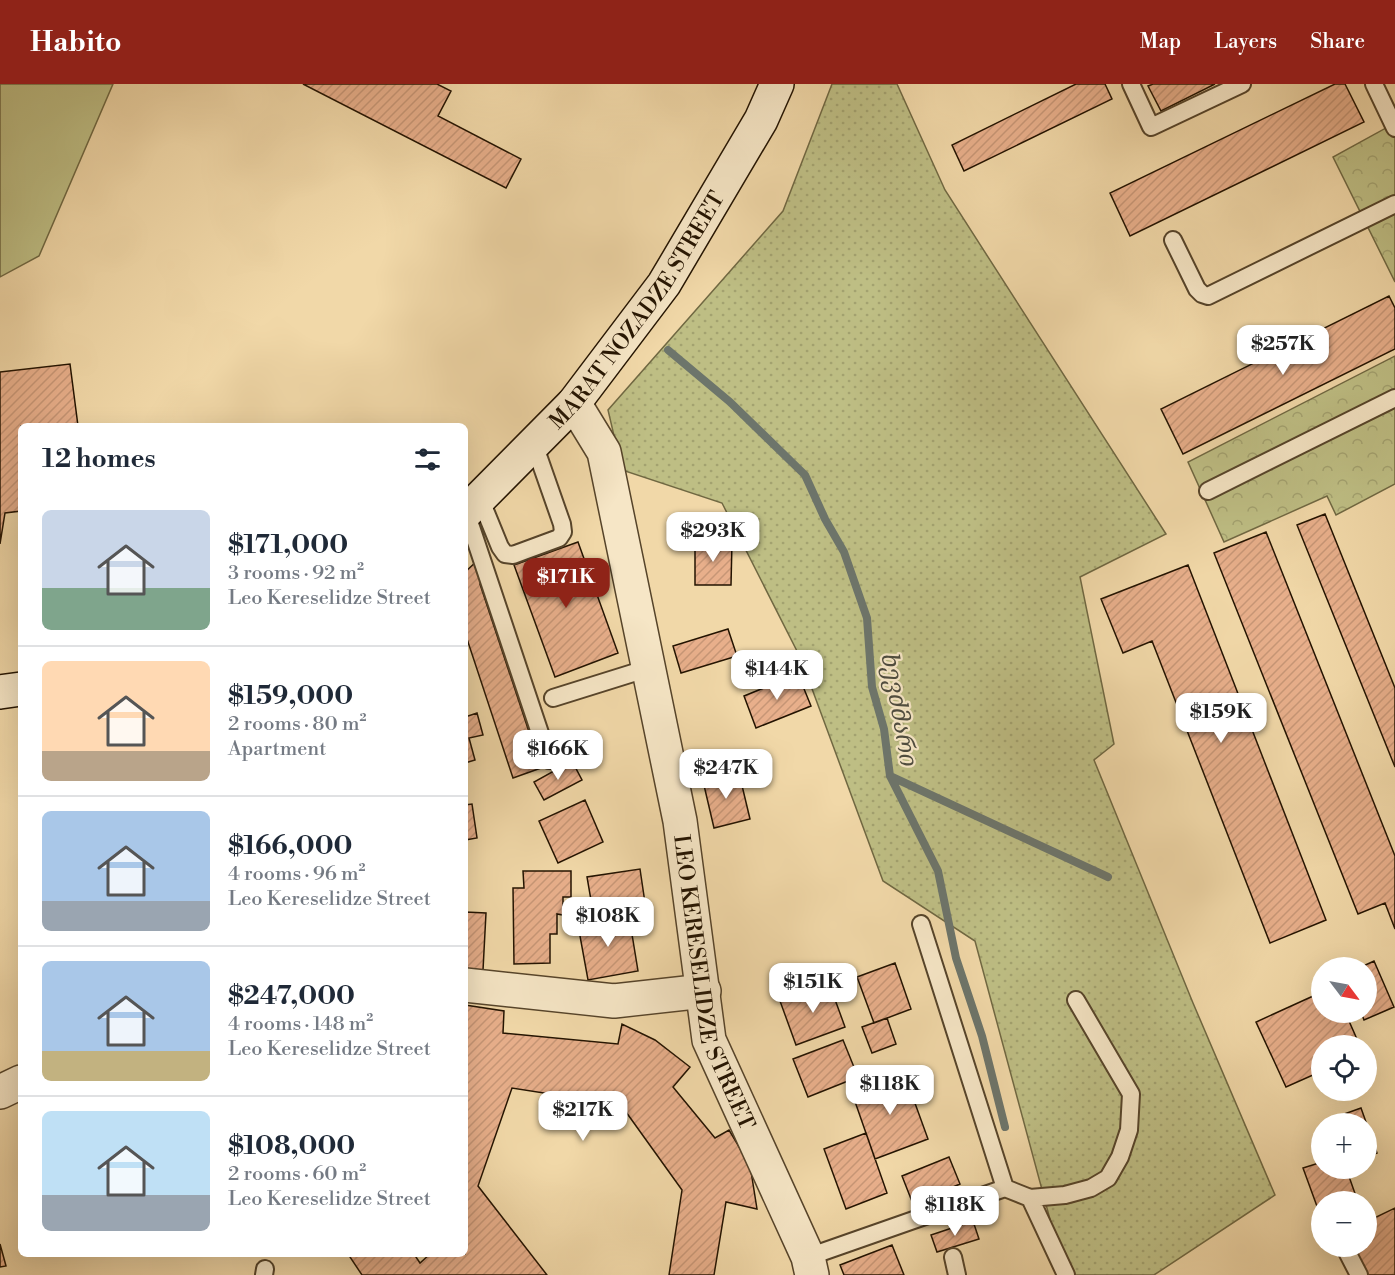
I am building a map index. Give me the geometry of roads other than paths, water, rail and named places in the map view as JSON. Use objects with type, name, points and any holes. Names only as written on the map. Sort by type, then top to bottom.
[{"type":"street","name":"MARAT NOZADZE STREET","points":[[470,508],[574,403],[664,284],[761,120],[777,84]]},
{"type":"street","name":"LEO KERESELIDZE STREET","points":[[574,403],[604,452],[680,821],[710,1040],[810,1266]]},
{"type":"street","points":[[0,692],[18,689]]},
{"type":"street","points":[[468,985],[614,1001],[704,991]]},
{"type":"street","points":[[0,1092],[18,1083]]},
{"type":"lane","points":[[1131,84],[1151,127],[1242,84]]},
{"type":"lane","points":[[1374,84],[1395,129]]},
{"type":"lane","points":[[1173,240],[1197,289],[1208,296],[1395,204]]},
{"type":"lane","points":[[1208,491],[1395,398]]},
{"type":"lane","points":[[470,508],[505,554],[513,555],[559,538],[563,532],[562,524],[534,444]]},
{"type":"lane","points":[[470,508],[549,760]]},
{"type":"lane","points":[[553,698],[649,668]]},
{"type":"lane","points":[[921,924],[1005,1188]]},
{"type":"lane","points":[[810,1266],[1005,1188],[1030,1198],[1065,1195],[1091,1188],[1108,1178],[1120,1157],[1129,1130],[1131,1095],[1076,1000]]},
{"type":"lane","points":[[1030,1198],[1066,1275]]},
{"type":"lane","points":[[953,1257],[957,1275]]},
{"type":"lane","points":[[1350,1257],[1359,1275]]},
{"type":"waterway","name":"ხევძმარი","points":[[668,350],[730,402],[805,475],[825,519],[844,552],[867,618],[872,687],[884,729],[890,776],[938,871],[956,958],[982,1036],[1005,1127]]},
{"type":"waterway","points":[[890,776],[1108,877]]}]
